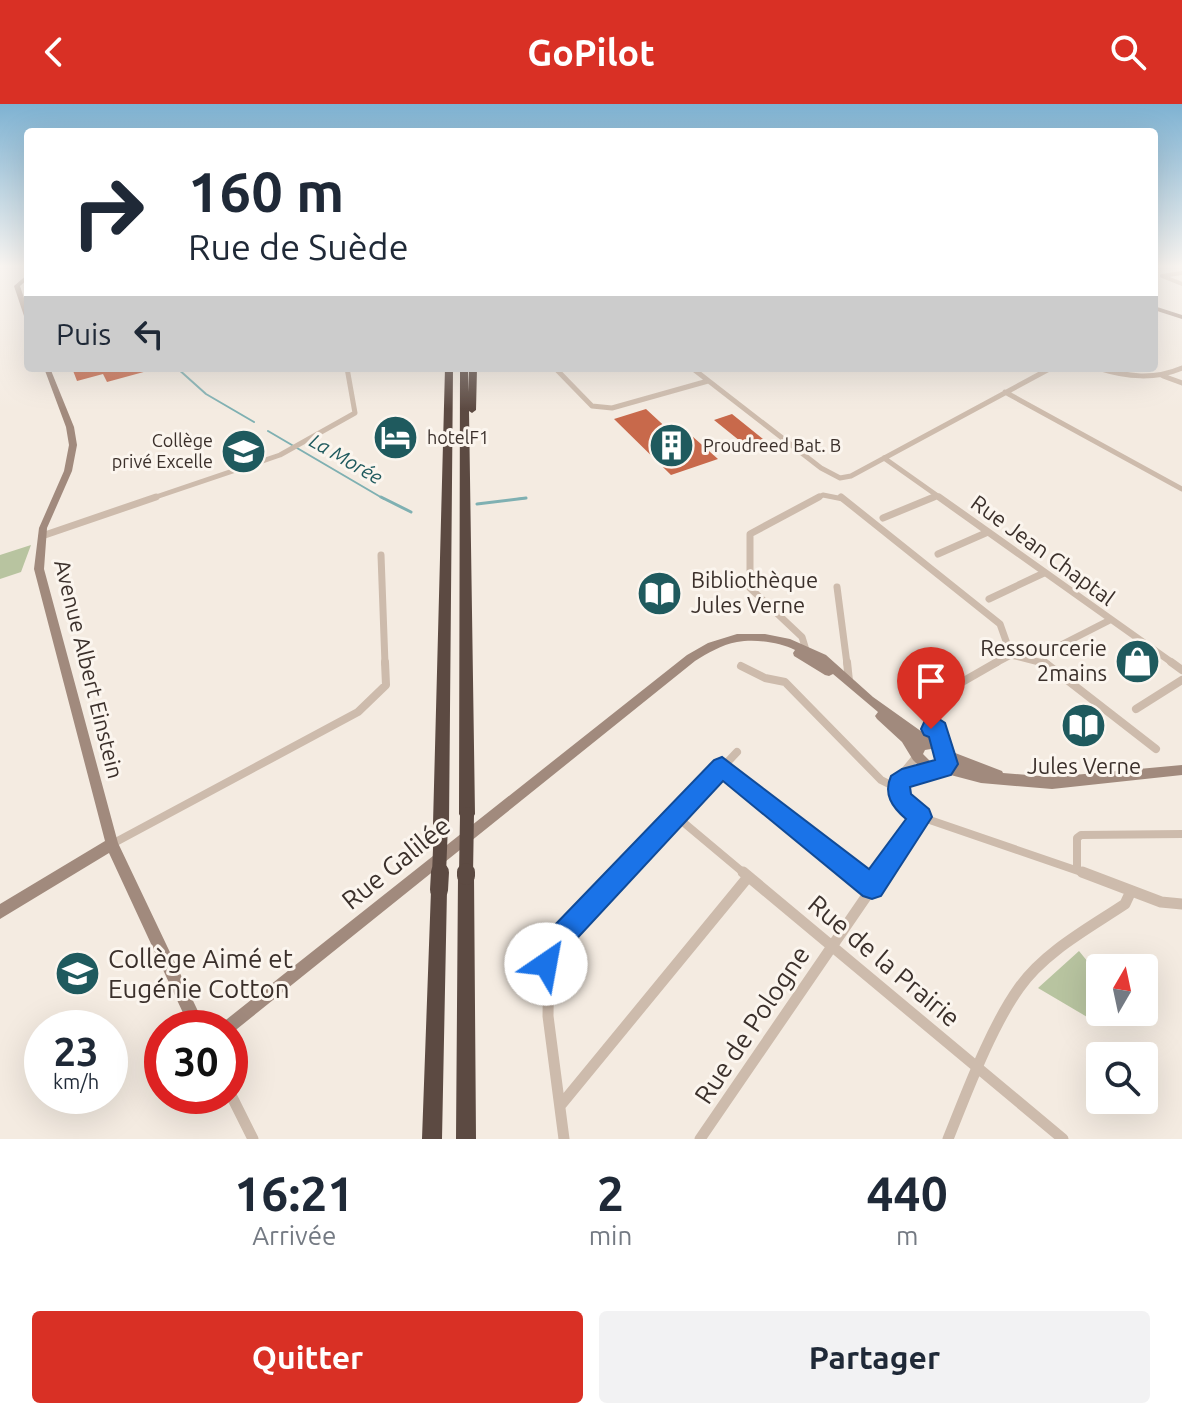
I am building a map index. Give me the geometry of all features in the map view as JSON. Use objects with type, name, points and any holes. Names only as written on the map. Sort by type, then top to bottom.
[{"type":"highway","points":[[442,372],[442,390],[448,394]]},
{"type":"highway","points":[[432,1139],[449,372]]},
{"type":"highway","points":[[464,372],[466,1139]]},
{"type":"highway","points":[[464,426],[472,417],[473,372]]},
{"type":"street","points":[[1163,376],[1182,368]]},
{"type":"street","name":"Avenue Albert Einstein","points":[[49,372],[70,427],[73,445],[68,471],[42,536],[39,569],[112,844],[190,1010]]},
{"type":"street","points":[[42,536],[292,449],[355,413],[348,372]]},
{"type":"street","points":[[559,372],[592,406],[600,408],[612,408],[708,381]]},
{"type":"street","points":[[697,372],[840,478],[851,476],[1043,372]]},
{"type":"street","points":[[1110,372],[1163,376],[1182,383]]},
{"type":"street","points":[[1005,392],[1182,489]]},
{"type":"street","name":"Rue Jean Chaptal","points":[[884,458],[1182,670]]},
{"type":"street","points":[[1011,655],[1000,624],[847,502],[831,494],[823,495],[750,534],[750,588],[802,637],[804,652],[906,738],[925,766],[981,777],[1037,782],[1070,782],[1182,770]]},
{"type":"street","points":[[883,518],[937,496]]},
{"type":"street","points":[[938,554],[988,532]]},
{"type":"street","points":[[0,912],[112,844],[358,712],[386,685],[381,555]]},
{"type":"street","points":[[989,599],[1044,573]]},
{"type":"street","points":[[837,587],[849,681]]},
{"type":"street","points":[[1057,647],[1110,620]]},
{"type":"street","name":"Rue Galilée","points":[[248,1011],[691,658],[747,644],[772,645],[804,652]]},
{"type":"street","points":[[804,652],[822,658],[869,700],[928,743],[1003,777]]},
{"type":"street","points":[[741,666],[765,678],[785,682],[881,780],[900,784],[938,769],[948,761],[933,724],[929,701],[932,697],[1011,655],[1042,661],[1059,672],[1156,749]]},
{"type":"street","points":[[1136,709],[1182,680]]},
{"type":"street","points":[[928,743],[933,724]]},
{"type":"street","points":[[928,743],[920,745],[900,784],[903,801],[921,817],[1161,902],[1182,904]]},
{"type":"street","points":[[564,1139],[547,997],[546,964],[549,952],[737,752]]},
{"type":"street","points":[[722,767],[872,887]]},
{"type":"street","name":"Rue de la Prairie","points":[[677,817],[1063,1139]]},
{"type":"street","name":"Rue de Pologne","points":[[700,1139],[921,817]]},
{"type":"street","points":[[1077,870],[1077,838],[1081,835],[1182,834]]},
{"type":"street","points":[[560,1106],[748,877]]},
{"type":"street","points":[[948,1139],[977,1068],[1019,987],[1053,953],[1125,904],[1131,891]]},
{"type":"street","points":[[241,1114],[253,1139]]},
{"type":"green space","points":[[31,545],[21,572],[0,579],[0,555]]},
{"type":"green space","points":[[1079,951],[1086,960],[1086,1016],[1038,988]]},
{"type":"building","points":[[74,372],[144,372],[107,382],[103,374],[77,381]]},
{"type":"building","name":"Proudreed Bat. B","points":[[646,409],[672,433],[684,429],[718,459],[671,475],[614,419]]},
{"type":"building","points":[[732,414],[763,439],[745,445],[714,420]]},
{"type":"building","name":"hotelF1","points":[[394,425],[399,430],[404,449],[393,450],[378,428]]},
{"type":"waterway","name":"La Morée","points":[[181,372],[206,394],[254,422]]},
{"type":"waterway","name":"La Morée","points":[[268,431],[384,499]]},
{"type":"waterway","name":"La Morée","points":[[381,497],[411,512]]},
{"type":"waterway","name":"La Morée","points":[[477,504],[526,498],[517,499]]},
{"type":"place","name":"hotelF1","points":[[396,438]]},
{"type":"place","name":"Proudreed Bat. B","points":[[672,446]]},
{"type":"place","name":"Collège privé Excelle","points":[[244,451]]},
{"type":"place","name":"Bibliothèque Jules Verne","points":[[660,593]]},
{"type":"place","name":"Ressourcerie 2mains","points":[[1138,661]]},
{"type":"place","name":"Jules Verne","points":[[1084,725]]},
{"type":"place","name":"Collège Aimé et Eugénie Cotton","points":[[77,974]]},
{"type":"route","points":[[546,964],[549,952],[560,938],[722,767],[872,887],[921,817],[903,801],[897,788],[899,783],[902,779],[911,779],[947,764],[948,758],[938,730],[933,724],[931,729]]}]
